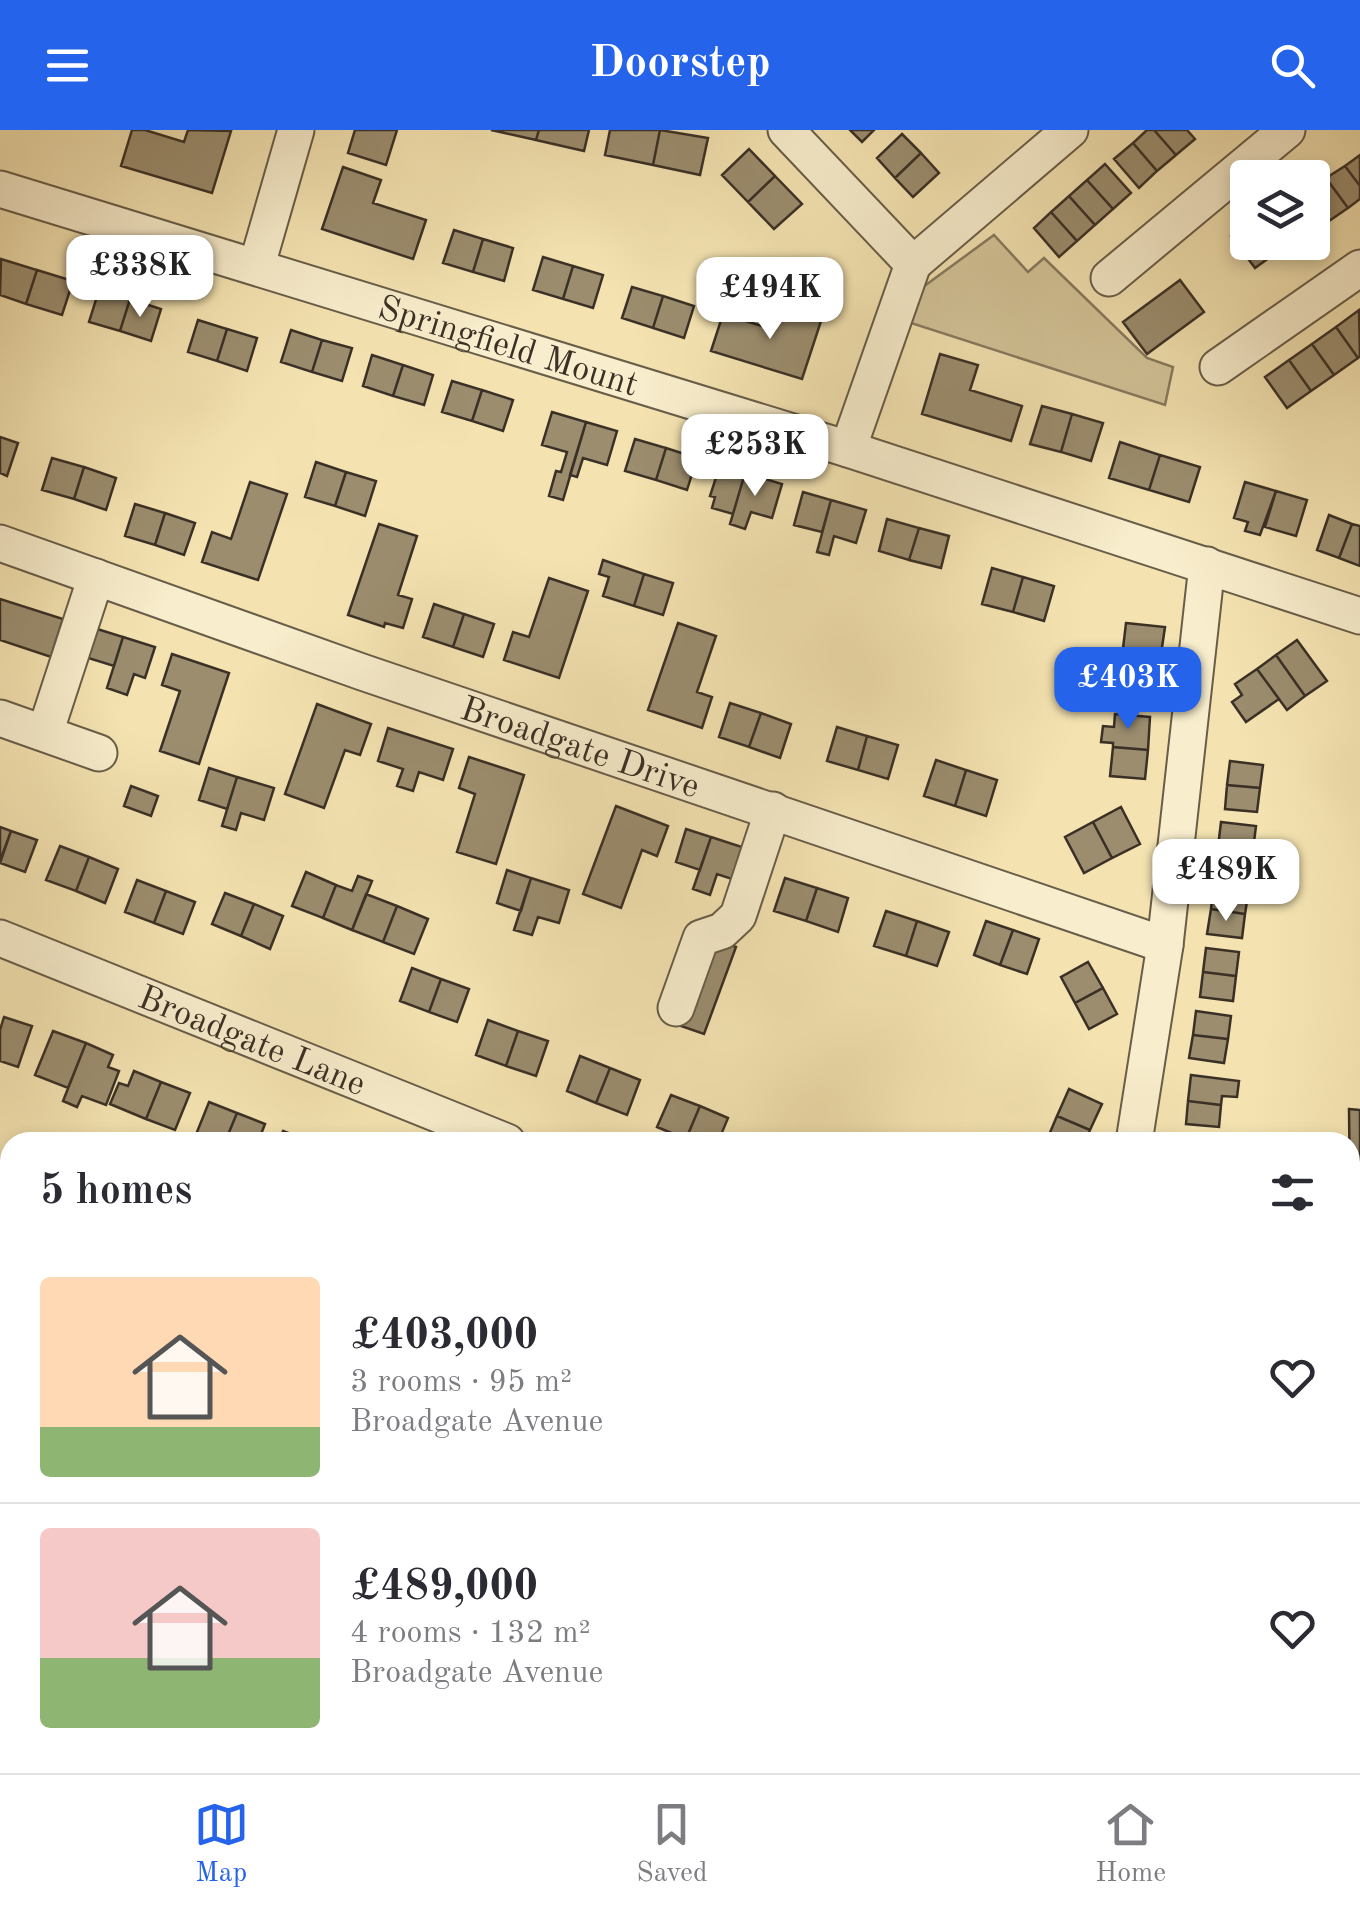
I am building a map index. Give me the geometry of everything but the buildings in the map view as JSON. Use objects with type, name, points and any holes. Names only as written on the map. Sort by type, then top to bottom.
[{"type":"street","points":[[257,266],[296,130]]},
{"type":"street","points":[[786,130],[913,264]]},
{"type":"street","points":[[848,449],[913,264],[1070,130]]},
{"type":"street","points":[[1109,278],[1287,130]]},
{"type":"street","name":"Springfield Mount","points":[[0,189],[848,449],[1360,616]]},
{"type":"street","points":[[1218,367],[1360,268]]},
{"type":"street","name":"Broadgate Drive","points":[[0,544],[362,672],[1165,945]]},
{"type":"street","points":[[1136,1132],[1165,945],[1207,565]]},
{"type":"street","points":[[45,733],[96,577]]},
{"type":"street","points":[[0,718],[99,753]]},
{"type":"street","points":[[676,1008],[701,938],[722,931],[738,916],[773,810]]},
{"type":"street","name":"Broadgate Lane","points":[[0,938],[482,1132]]},
{"type":"shaded area","points":[[994,235],[1028,272],[1044,258],[1147,358],[1173,367],[1165,405],[911,323],[923,287]]}]
